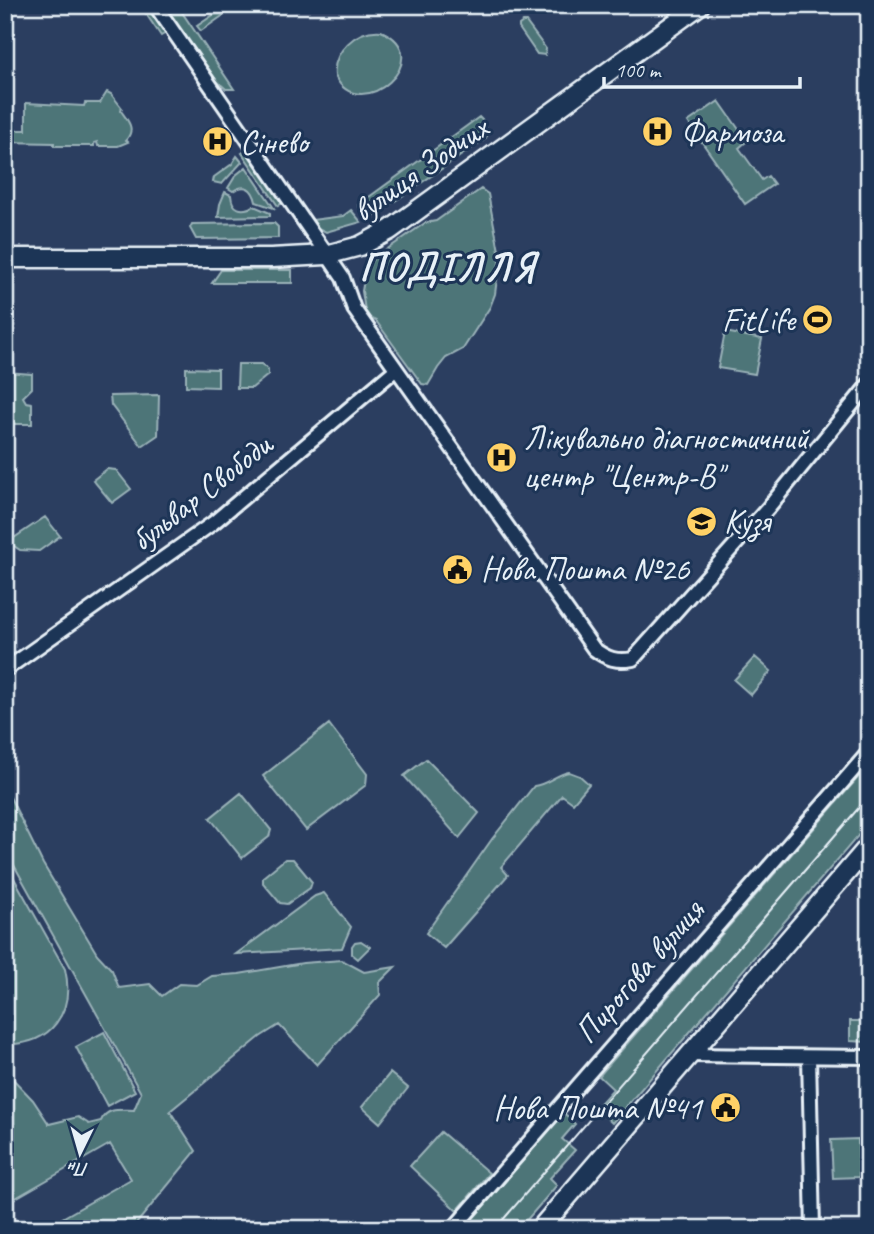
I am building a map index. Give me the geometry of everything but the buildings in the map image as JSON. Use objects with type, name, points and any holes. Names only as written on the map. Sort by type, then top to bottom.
[{"type":"main road","name":"вулиця Зодчих","points":[[5,258],[271,258],[326,255],[360,246],[390,230],[700,5]]},
{"type":"main road","points":[[540,1229],[869,846]]},
{"type":"street","points":[[155,5],[343,278],[354,309],[395,370],[594,649],[611,660],[633,659],[768,508],[869,384]]},
{"type":"street","name":"бульвар Свободи","points":[[5,670],[213,523],[395,370]]},
{"type":"street","name":"бульвар Свободи","points":[[5,659],[34,649]]},
{"type":"street","name":"Пирогова вулиця","points":[[453,1229],[869,751]]},
{"type":"street","points":[[689,1055],[869,1058]]},
{"type":"street","points":[[809,1057],[813,1229]]},
{"type":"green space","points":[[140,5],[147,5],[166,33],[161,36]]},
{"type":"green space","points":[[167,5],[177,5],[234,89],[226,89],[217,81],[168,11]]},
{"type":"green space","points":[[228,5],[238,5],[201,31],[197,26]]},
{"type":"green space","points":[[526,22],[546,49],[545,55],[537,54],[519,28]]},
{"type":"green space","points":[[381,31],[397,42],[402,56],[399,70],[390,82],[376,91],[361,94],[347,90],[335,76],[335,67],[342,50],[363,34]]},
{"type":"green space","points":[[107,92],[122,108],[121,111],[130,125],[126,140],[128,142],[118,146],[98,146],[97,142],[94,146],[54,146],[54,143],[5,142],[5,130],[26,130],[26,103],[84,106],[85,103],[100,103]]},
{"type":"green space","points":[[719,101],[747,141],[739,148],[762,180],[768,176],[774,184],[745,204],[688,122]]},
{"type":"green space","points":[[479,117],[488,134],[485,139],[367,220],[358,205]]},
{"type":"green space","points":[[247,150],[283,202],[278,206],[242,153]]},
{"type":"green space","points":[[237,156],[242,162],[222,184],[213,182],[214,177],[232,164]]},
{"type":"green space","points":[[246,167],[274,208],[256,202],[248,188],[241,187],[233,191],[228,188],[236,175]]},
{"type":"green space","points":[[481,189],[488,194],[500,256],[495,294],[490,307],[463,349],[446,358],[428,385],[422,384],[376,321],[367,317],[362,291],[366,269],[373,259],[425,223],[436,221]]},
{"type":"green space","points":[[225,192],[231,195],[236,207],[245,209],[254,206],[270,213],[270,216],[218,217]]},
{"type":"green space","points":[[351,210],[361,222],[326,232],[318,228],[312,220],[343,216]]},
{"type":"green space","points":[[274,223],[278,227],[278,238],[196,239],[190,228],[192,224]]},
{"type":"green space","points":[[221,270],[292,270],[292,283],[212,283]]},
{"type":"green space","points":[[725,332],[762,339],[755,374],[718,368]]},
{"type":"green space","points":[[238,364],[261,364],[268,369],[268,375],[252,388],[237,388]]},
{"type":"green space","points":[[186,368],[218,369],[218,387],[186,386]]},
{"type":"green space","points":[[5,372],[32,374],[32,388],[23,397],[26,402],[32,403],[32,424],[6,424]]},
{"type":"green space","points":[[159,395],[158,435],[142,446],[111,405],[110,396]]},
{"type":"green space","points":[[107,469],[116,470],[131,489],[112,503],[93,480]]},
{"type":"green space","points":[[45,517],[60,536],[39,551],[20,550],[8,542]]},
{"type":"green space","points":[[755,657],[771,671],[751,695],[734,680]]},
{"type":"green space","points":[[329,724],[367,774],[366,785],[306,830],[263,776]]},
{"type":"green space","points":[[426,759],[479,813],[459,838],[404,776]]},
{"type":"green space","points":[[869,765],[869,823],[612,1123],[596,1108],[613,1089],[599,1076]]},
{"type":"green space","points":[[569,772],[580,776],[589,784],[573,803],[562,795],[501,867],[508,875],[444,948],[426,933],[492,839],[534,786]]},
{"type":"green space","points":[[5,787],[43,864],[97,954],[112,970],[119,988],[150,984],[162,996],[179,984],[197,985],[212,976],[303,963],[342,960],[364,972],[395,967],[379,983],[380,995],[317,1065],[279,1025],[260,1037],[170,1111],[196,1151],[132,1229],[43,1229],[131,1179],[110,1144],[5,1204],[5,1083],[12,1078],[33,1100],[49,1124],[78,1117],[89,1124],[101,1121],[111,1111],[134,1110],[141,1093],[5,849]]},
{"type":"green space","points":[[241,793],[271,830],[269,837],[242,858],[210,818]]},
{"type":"green space","points":[[285,859],[293,859],[312,882],[310,888],[287,904],[280,903],[263,883],[263,877]]},
{"type":"green space","points":[[5,862],[65,969],[67,985],[63,1012],[47,1032],[21,1043],[5,1044]]},
{"type":"green space","points":[[324,893],[351,927],[342,948],[236,954],[315,896]]},
{"type":"green space","points":[[361,941],[370,947],[358,959],[352,954],[352,946]]},
{"type":"green space","points":[[850,1021],[869,1021],[869,1042],[850,1041]]},
{"type":"green space","points":[[104,1032],[135,1091],[107,1106],[76,1047]]},
{"type":"green space","points":[[390,1073],[408,1088],[380,1123],[362,1107]]},
{"type":"green space","points":[[564,1113],[575,1124],[562,1139],[575,1150],[550,1178],[557,1185],[519,1229],[464,1229]]},
{"type":"green space","points":[[441,1132],[489,1173],[457,1211],[410,1166]]},
{"type":"green space","points":[[858,1139],[859,1177],[833,1178],[831,1140]]},
{"type":"tram line","points":[[495,1229],[869,796]]},
{"type":"place","name":"Фармоза","points":[[658,132]]},
{"type":"place","name":"Сінево","points":[[217,142]]},
{"type":"place","name":"FitLife","points":[[818,320]]},
{"type":"place","name":"Лікувально діагностичний центр \"Центр-В\"","points":[[501,457]]},
{"type":"place","name":"Кузя","points":[[701,521]]},
{"type":"place","name":"Нова Пошта №26","points":[[458,569]]},
{"type":"place","name":"Нова Пошта №41","points":[[725,1108]]},
{"type":"district","name":"ПОДІЛЛЯ","points":[[448,267]]}]
